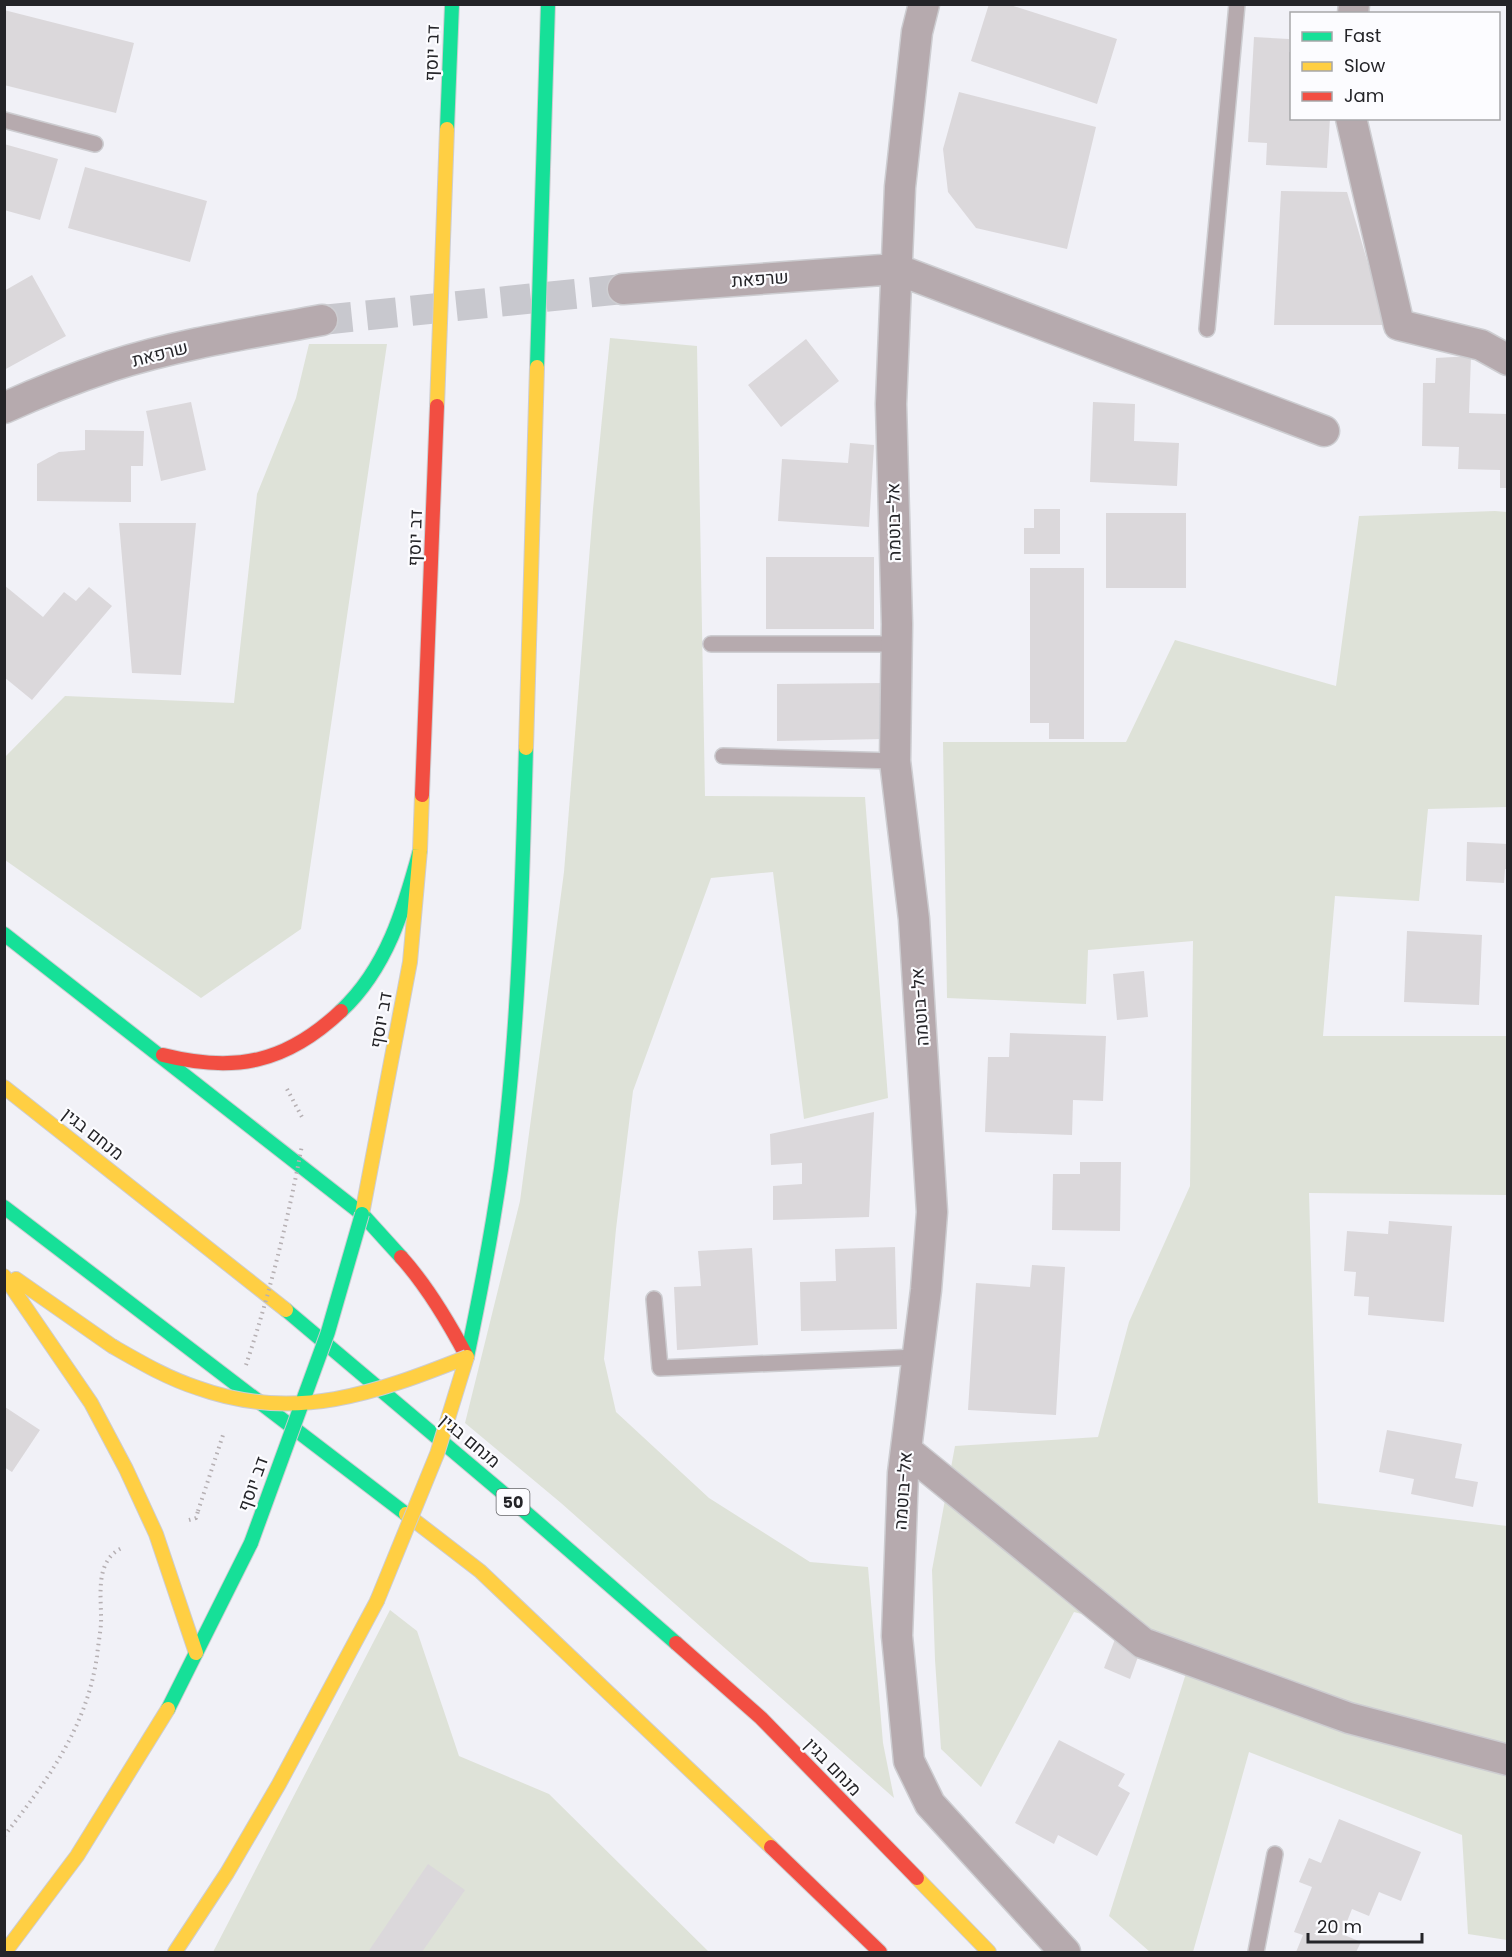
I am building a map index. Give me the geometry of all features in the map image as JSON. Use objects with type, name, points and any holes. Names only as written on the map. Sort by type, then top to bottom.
[{"type":"main road","name":"דב יוסף","points":[[5,1953],[77,1856],[170,1706],[251,1543],[328,1332],[362,1214],[410,962],[420,850],[452,4]]},
{"type":"main road","points":[[175,1953],[227,1874],[279,1784],[377,1601],[437,1454],[466,1357],[486,1264],[504,1142],[513,1057],[521,904],[548,4]]},
{"type":"main road","points":[[157,1054],[190,1062],[227,1064],[248,1062],[291,1047],[317,1031],[340,1013],[368,981],[388,948],[420,850]]},
{"type":"main road","points":[[4,934],[362,1214],[420,1277],[466,1357]]},
{"type":"main road","name":"מנחם בגין","points":[[4,1087],[286,1310],[523,1510],[761,1718],[989,1953]]},
{"type":"main road","points":[[4,1208],[480,1571],[880,1953]]},
{"type":"main road","points":[[4,1271],[112,1346],[171,1378],[258,1403],[302,1405],[362,1393],[417,1376],[466,1357]]},
{"type":"main road","points":[[4,1276],[91,1403],[126,1468],[156,1534],[196,1653]]},
{"type":"street","name":"אל-בוטמה","points":[[924,4],[917,32],[900,187],[891,404],[896,644],[895,760],[914,919],[932,1212],[926,1290],[903,1473],[897,1636],[909,1761],[930,1804],[1065,1953]]},
{"type":"street","points":[[1351,120],[1399,325],[1481,345],[1508,360]]},
{"type":"street","name":"שרפאת","points":[[623,289],[896,269]]},
{"type":"street","points":[[896,269],[1324,431]]},
{"type":"street","name":"שרפאת","points":[[4,408],[39,392],[113,366],[197,344],[322,320]]},
{"type":"street","points":[[906,1450],[1143,1643],[1349,1718],[1508,1760]]},
{"type":"lane","points":[[1207,329],[1237,4]]},
{"type":"lane","points":[[4,120],[95,144]]},
{"type":"lane","points":[[711,644],[896,644]]},
{"type":"lane","points":[[723,756],[895,760]]},
{"type":"lane","points":[[654,1299],[660,1368],[917,1357]]},
{"type":"lane","points":[[1256,1953],[1275,1854]]},
{"type":"path","points":[[270,1055],[306,1126]]},
{"type":"path","points":[[4,1836],[60,1759],[77,1727],[90,1693],[100,1625],[100,1579],[110,1557],[118,1550],[196,1518],[262,1317],[288,1218],[304,1136]]},
{"type":"shaded area","points":[[610,338],[697,346],[705,796],[865,797],[888,1098],[804,1119],[773,872],[711,878],[633,1091],[616,1229],[604,1359],[616,1412],[709,1498],[810,1562],[868,1567],[883,1743],[894,1798],[561,1503],[465,1423],[520,1201],[564,872],[593,509]]},
{"type":"shaded area","points":[[309,344],[387,344],[301,929],[201,998],[5,860],[5,757],[65,696],[234,703],[257,494],[296,398]]},
{"type":"shaded area","points":[[1507,512],[1507,807],[1428,809],[1419,901],[1335,896],[1323,1036],[1507,1036],[1507,1195],[1309,1193],[1318,1503],[1507,1526],[1507,1940],[1468,1934],[1462,1835],[1249,1752],[1193,1952],[1150,1952],[1109,1916],[1195,1645],[1074,1612],[981,1787],[941,1749],[932,1570],[955,1446],[1098,1437],[1129,1322],[1190,1186],[1193,941],[1088,950],[1086,1004],[947,998],[943,742],[1126,742],[1175,640],[1336,686],[1359,516]]},
{"type":"shaded area","points":[[390,1610],[417,1631],[459,1756],[549,1794],[709,1952],[213,1952]]},
{"type":"building","points":[[989,4],[1007,4],[1117,39],[1097,104],[971,61]]},
{"type":"building","points":[[4,10],[134,43],[116,113],[4,85]]},
{"type":"building","points":[[1254,37],[1289,39],[1290,120],[1330,120],[1327,168],[1266,165],[1267,143],[1248,142]]},
{"type":"building","points":[[959,92],[1096,127],[1067,249],[976,228],[948,192],[943,149]]},
{"type":"building","points":[[4,144],[58,159],[40,220],[4,210]]},
{"type":"building","points":[[85,167],[207,201],[190,262],[68,228]]},
{"type":"building","points":[[1281,191],[1347,192],[1386,325],[1274,325]]},
{"type":"building","points":[[32,275],[66,336],[4,370],[4,291]]},
{"type":"building","points":[[806,339],[839,381],[781,427],[748,385]]},
{"type":"building","points":[[1471,356],[1469,413],[1508,414],[1508,488],[1500,488],[1500,470],[1458,469],[1459,447],[1422,446],[1423,383],[1435,383],[1436,358]]},
{"type":"building","points":[[191,402],[206,470],[161,481],[146,411]]},
{"type":"building","points":[[1093,402],[1135,404],[1134,441],[1179,443],[1177,486],[1090,482]]},
{"type":"building","points":[[85,430],[144,431],[143,466],[131,466],[131,502],[37,501],[37,464],[59,452],[85,450]]},
{"type":"building","points":[[850,443],[874,445],[869,527],[778,521],[782,459],[848,463]]},
{"type":"building","points":[[1034,509],[1060,509],[1060,554],[1024,554],[1024,528],[1034,528]]},
{"type":"building","points":[[1106,513],[1186,513],[1186,588],[1106,588]]},
{"type":"building","points":[[119,523],[196,523],[181,675],[132,673]]},
{"type":"building","points":[[766,557],[874,557],[874,629],[766,629]]},
{"type":"building","points":[[1030,568],[1084,568],[1084,739],[1049,739],[1049,723],[1030,723]]},
{"type":"building","points":[[4,585],[43,617],[64,592],[76,601],[89,587],[112,606],[32,700],[4,677]]},
{"type":"building","points":[[884,683],[885,739],[777,741],[777,684]]},
{"type":"building","points":[[1467,842],[1508,844],[1508,869],[1505,869],[1504,883],[1466,881]]},
{"type":"building","points":[[1407,931],[1482,935],[1479,1005],[1404,1002]]},
{"type":"building","points":[[1144,971],[1148,1017],[1117,1020],[1113,974]]},
{"type":"building","points":[[1010,1033],[1106,1036],[1103,1101],[1073,1100],[1072,1135],[985,1132],[988,1057],[1009,1057]]},
{"type":"building","points":[[874,1112],[869,1217],[773,1220],[773,1186],[802,1184],[802,1163],[771,1165],[770,1134]]},
{"type":"building","points":[[1080,1162],[1121,1162],[1120,1231],[1052,1230],[1053,1174],[1080,1174]]},
{"type":"building","points":[[1389,1221],[1452,1226],[1444,1322],[1368,1315],[1369,1297],[1354,1296],[1356,1272],[1344,1271],[1347,1231],[1388,1234]]},
{"type":"building","points":[[895,1247],[897,1329],[801,1331],[800,1282],[836,1281],[835,1249]]},
{"type":"building","points":[[752,1248],[758,1345],[677,1350],[674,1287],[701,1286],[698,1251]]},
{"type":"building","points":[[1032,1265],[1065,1267],[1056,1415],[968,1410],[976,1283],[1030,1287]]},
{"type":"building","points":[[5,1407],[40,1430],[12,1472],[4,1467]]},
{"type":"building","points":[[1387,1430],[1462,1444],[1455,1478],[1478,1482],[1473,1507],[1411,1494],[1414,1479],[1379,1472]]},
{"type":"building","points":[[1117,1634],[1143,1643],[1130,1679],[1104,1668]]},
{"type":"building","points":[[1059,1740],[1125,1774],[1118,1786],[1130,1793],[1097,1856],[1058,1835],[1054,1844],[1015,1823]]},
{"type":"building","points":[[1339,1819],[1421,1852],[1401,1901],[1379,1892],[1369,1916],[1352,1909],[1342,1934],[1361,1942],[1356,1952],[1296,1952],[1303,1935],[1294,1932],[1312,1887],[1299,1882],[1309,1858],[1321,1863]]},
{"type":"building","points":[[428,1864],[465,1890],[422,1952],[368,1952]]},
{"type":"tunnel","points":[[322,320],[623,289]]},
{"type":"traffic: fast","points":[[447,129],[452,4]]},
{"type":"traffic: fast","points":[[537,367],[548,4]]},
{"type":"traffic: fast","points":[[467,1357],[494,1216],[507,1117],[519,959],[526,748]]},
{"type":"traffic: fast","points":[[341,1011],[357,994],[382,957],[400,916],[420,850]]},
{"type":"traffic: fast","points":[[4,934],[362,1214],[401,1257]]},
{"type":"traffic: fast","points":[[4,1207],[406,1514]]},
{"type":"traffic: fast","points":[[251,1543],[328,1332],[362,1214]]},
{"type":"traffic: fast","points":[[286,1310],[676,1643]]},
{"type":"traffic: fast","points":[[168,1709],[251,1543]]},
{"type":"traffic: slow","points":[[437,406],[447,129]]},
{"type":"traffic: slow","points":[[526,748],[537,367]]},
{"type":"traffic: slow","points":[[362,1214],[410,962],[420,850],[422,795]]},
{"type":"traffic: slow","points":[[4,1087],[286,1310]]},
{"type":"traffic: slow","points":[[4,1276],[91,1403],[126,1469],[156,1534],[196,1653]]},
{"type":"traffic: slow","points":[[16,1279],[112,1346]]},
{"type":"traffic: slow","points":[[112,1346],[187,1384],[234,1398],[268,1403],[302,1403],[367,1392],[467,1357]]},
{"type":"traffic: slow","points":[[377,1601],[437,1454],[467,1357]]},
{"type":"traffic: slow","points":[[406,1514],[480,1571],[771,1847]]},
{"type":"traffic: slow","points":[[175,1952],[227,1873],[279,1784],[377,1601]]},
{"type":"traffic: slow","points":[[5,1952],[77,1856],[168,1709]]},
{"type":"traffic: slow","points":[[917,1878],[989,1952]]},
{"type":"traffic: jam","points":[[422,795],[437,406]]},
{"type":"traffic: jam","points":[[163,1055],[213,1063],[236,1063],[258,1059],[279,1053],[300,1042],[321,1029],[341,1011]]},
{"type":"traffic: jam","points":[[401,1257],[437,1305],[467,1357]]},
{"type":"traffic: jam","points":[[676,1643],[761,1718],[917,1878]]},
{"type":"traffic: jam","points":[[771,1847],[880,1952]]}]
